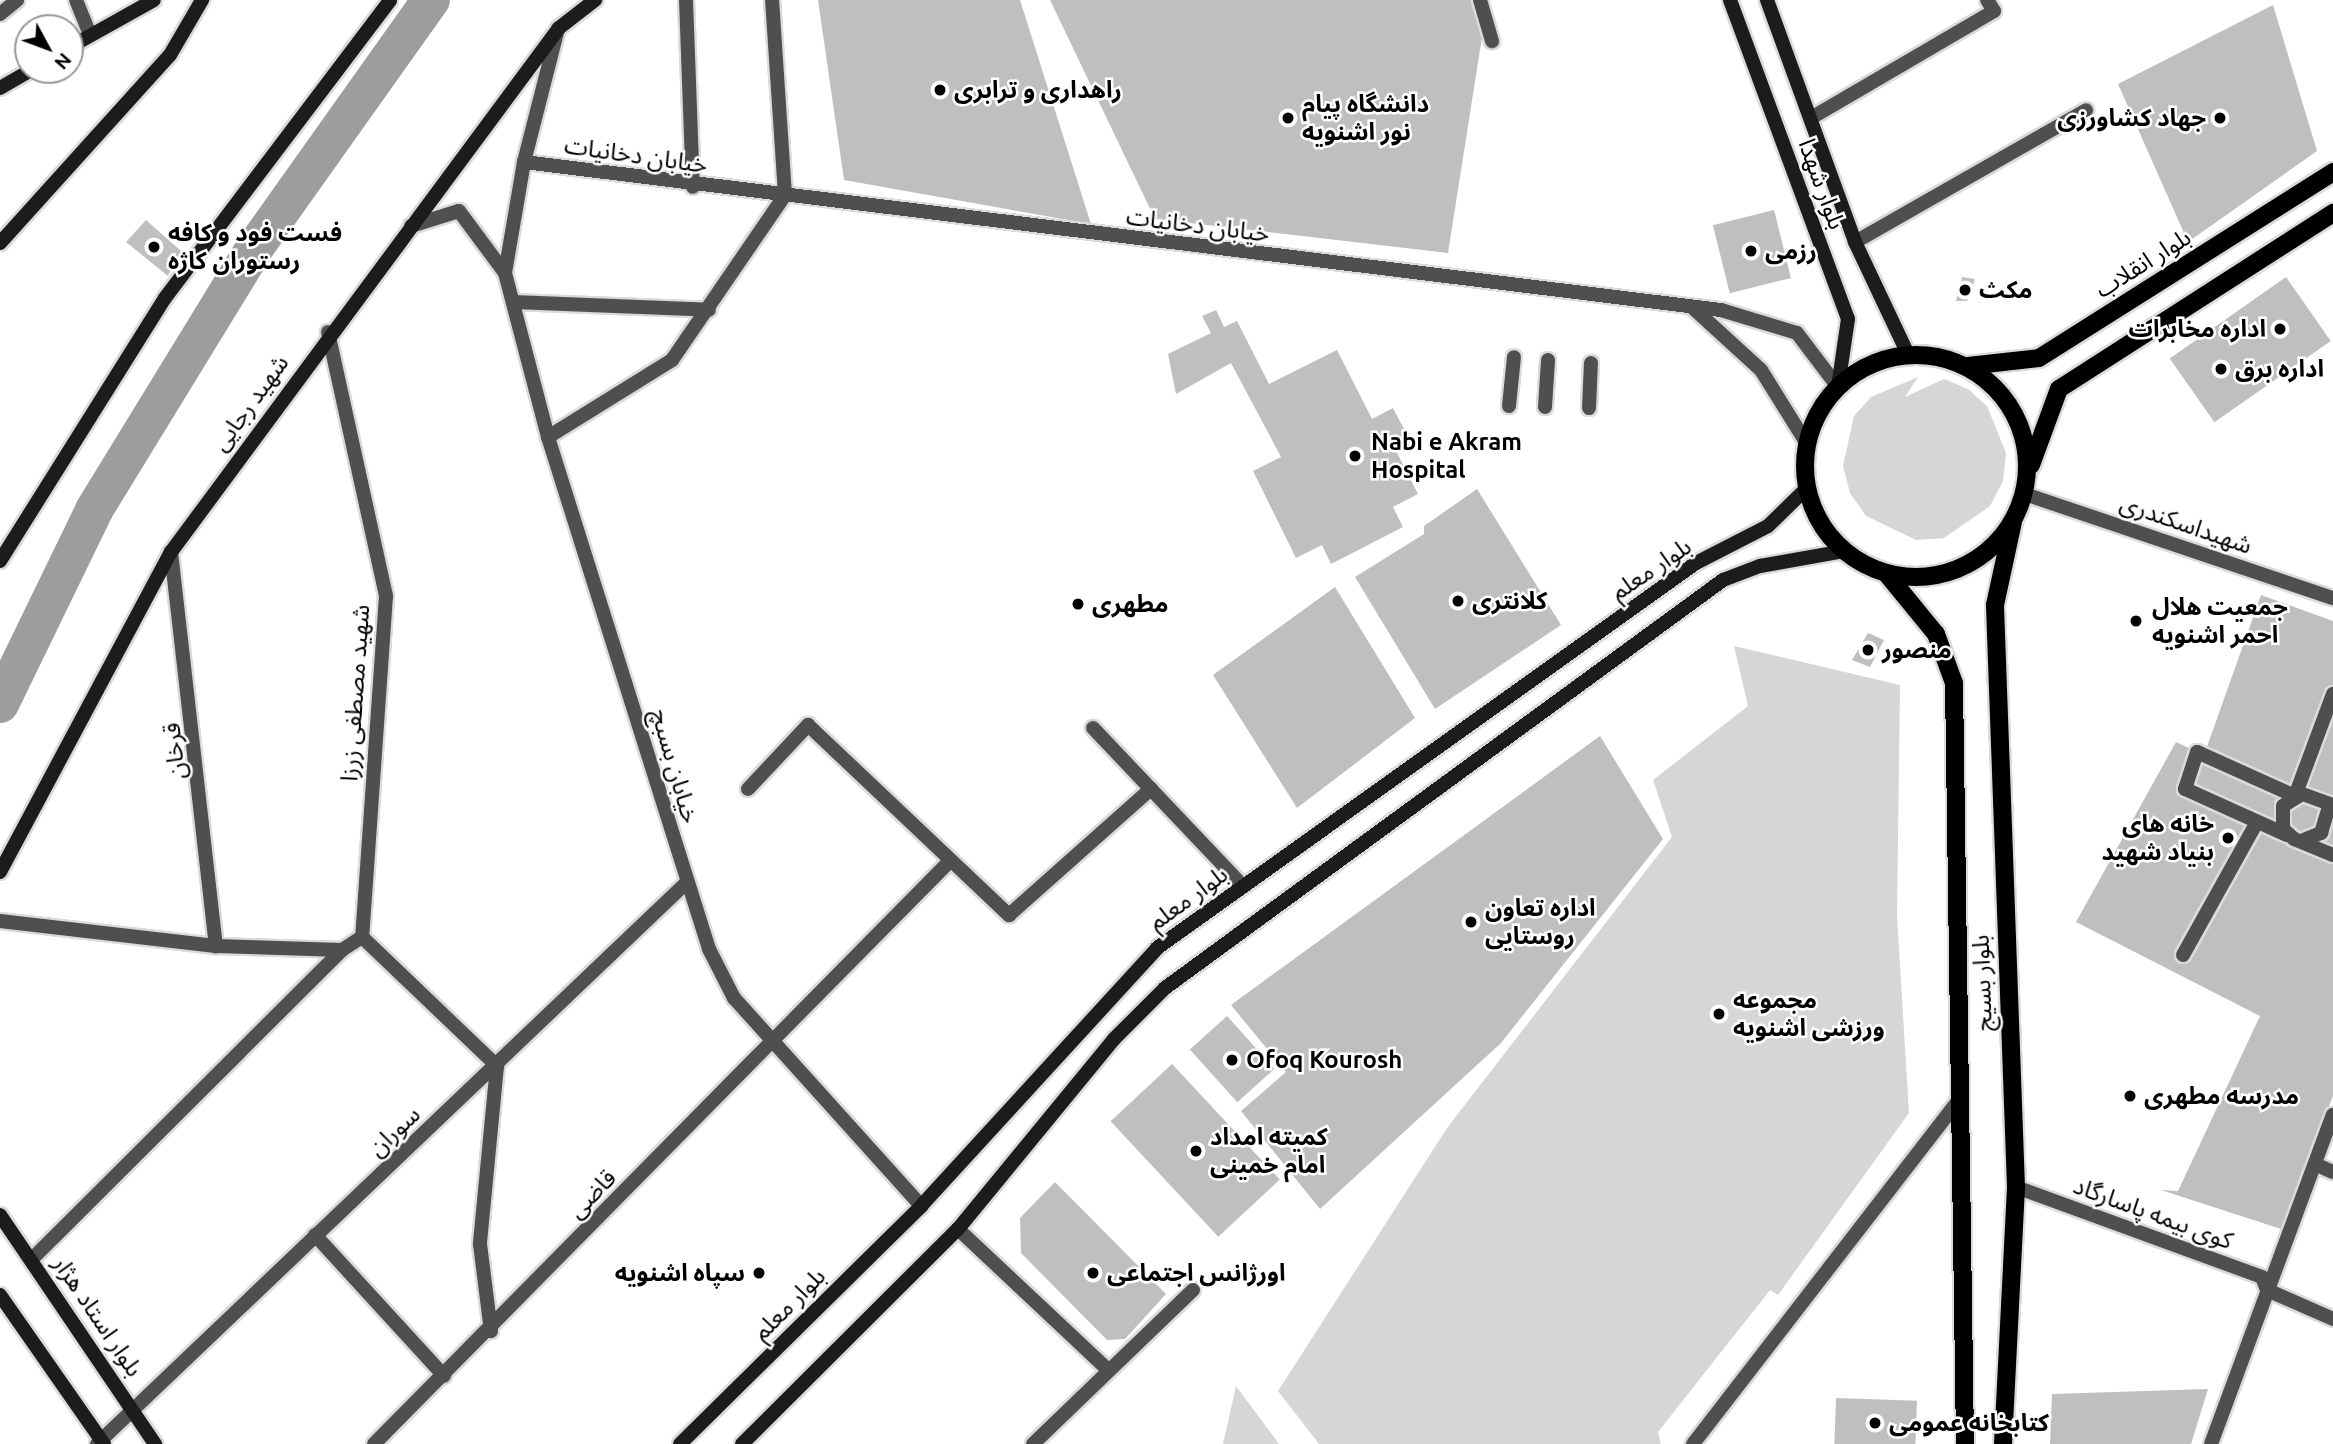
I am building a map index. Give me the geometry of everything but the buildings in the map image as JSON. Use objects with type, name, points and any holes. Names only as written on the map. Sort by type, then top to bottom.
[{"type":"main road","points":[[84,39],[154,0]]},
{"type":"main road","points":[[0,243],[170,55],[202,0]]},
{"type":"main road","points":[[0,561],[165,298],[390,0]]},
{"type":"main road","name":"شهید رجایی","points":[[0,872],[172,552],[328,332],[559,28],[595,0]]},
{"type":"main road","name":"بلوار شهدا","points":[[1730,0],[1848,319],[1838,387]]},
{"type":"main road","name":"بلوار شهدا","points":[[1766,0],[1855,242],[1908,354]]},
{"type":"main road","name":"بلوار انقلاب","points":[[1968,366],[2039,358],[2333,172]]},
{"type":"main road","points":[[2028,472],[2014,410],[1968,366],[1908,354],[1874,363],[1838,387],[1807,444],[1807,488],[1820,522],[1844,551],[1886,573],[1922,577],[1958,570],[1989,550],[2013,522],[2025,494],[2028,472],[2059,389],[2333,213]]},
{"type":"main road","name":"بلوار معلم","points":[[680,1444],[921,1206],[1157,948],[1696,563],[1768,526],[1807,488]]},
{"type":"main road","name":"بلوار بسیج","points":[[2003,1444],[2015,1187],[1995,605],[2013,522]]},
{"type":"main road","name":"بلوار معلم","points":[[742,1444],[958,1229],[1114,1040],[1165,988],[1723,580],[1760,566],[1844,551]]},
{"type":"main road","name":"بلوار بسیج","points":[[1886,573],[1936,634],[1954,683],[1957,1102],[1965,1444]]},
{"type":"main road","name":"بلوار استاد هژار","points":[[0,1215],[155,1444]]},
{"type":"main road","points":[[0,1295],[100,1443]]},
{"type":"street","points":[[0,14],[17,0]]},
{"type":"street","points":[[76,0],[90,35]]},
{"type":"street","points":[[686,0],[694,187]]},
{"type":"street","points":[[548,438],[672,360],[709,310],[785,195],[772,0]]},
{"type":"street","points":[[1479,0],[1492,41]]},
{"type":"street","points":[[1811,118],[1994,11],[1987,0]]},
{"type":"street","points":[[505,273],[524,162],[559,28]]},
{"type":"street","points":[[1855,242],[2086,110]]},
{"type":"street","name":"خیابان دخانیات","points":[[524,162],[694,187],[785,195],[1691,307],[1797,333],[1838,387]]},
{"type":"street","points":[[411,226],[459,211],[505,273]]},
{"type":"street","name":"خیابان بسبچ","points":[[505,273],[548,438],[685,884],[734,998],[921,1206]]},
{"type":"street","points":[[514,302],[709,310]]},
{"type":"street","points":[[1691,307],[1762,370],[1807,444]]},
{"type":"street","name":"شهید مصطفی زرزا","points":[[328,332],[386,596],[362,937]]},
{"type":"street","points":[[1509,406],[1514,357]]},
{"type":"street","points":[[1545,407],[1548,360]]},
{"type":"street","points":[[1589,408],[1591,363]]},
{"type":"street","name":"شهیداسکندری","points":[[2025,494],[2333,597]]},
{"type":"street","name":"قرخان","points":[[172,552],[216,946]]},
{"type":"street","points":[[2294,838],[2280,814],[2295,796],[2333,694]]},
{"type":"street","points":[[748,789],[808,725],[948,863],[1009,915],[1151,789]]},
{"type":"street","points":[[1093,728],[1243,886]]},
{"type":"street","points":[[2294,838],[2321,833],[2332,802],[2295,796],[2197,752],[2185,789],[2257,822],[2333,855]]},
{"type":"street","points":[[2183,955],[2257,822]]},
{"type":"street","name":"قاضی","points":[[374,1444],[491,1331],[770,1041],[948,863]]},
{"type":"street","name":"سوران","points":[[100,1443],[130,1405],[497,1066],[685,884]]},
{"type":"street","points":[[0,921],[216,946],[342,950]]},
{"type":"street","points":[[32,1259],[342,950],[362,937],[497,1066],[480,1244],[491,1331]]},
{"type":"street","points":[[1693,1444],[1957,1102]]},
{"type":"street","points":[[2228,1444],[2212,1441],[2267,1290],[2317,1166],[2332,1117]]},
{"type":"street","points":[[2317,1166],[2333,1172]]},
{"type":"street","name":"کوی بیمه پاسارگاد","points":[[2015,1187],[2262,1277],[2267,1290],[2333,1319]]},
{"type":"street","points":[[958,1229],[1107,1369]]},
{"type":"street","points":[[315,1236],[444,1376]]},
{"type":"street","points":[[1032,1444],[1107,1369],[1193,1290]]},
{"type":"shaded area","points":[[1918,377],[1905,397],[1944,379],[1968,389],[1987,406],[2006,453],[2003,481],[1990,506],[1944,538],[1916,540],[1866,516],[1850,493],[1843,466],[1854,416],[1871,397]]},
{"type":"shaded area","name":"مجموعه ورزشی اشنویه","points":[[1734,646],[1900,685],[1897,916],[1909,1113],[1778,1295],[1770,1290],[1658,1432],[1661,1444],[1319,1444],[1278,1391],[1447,1128],[1672,837],[1653,780],[1748,706]]},
{"type":"shaded area","points":[[1236,1386],[1279,1444],[1223,1444]]},
{"type":"waterway","points":[[0,704],[94,510],[256,246],[431,0]]},
{"type":"place","name":"راهداری و ترابری","points":[[940,90]]},
{"type":"place","name":"دانشگاه پیام نور اشنویه","points":[[1288,118]]},
{"type":"place","name":"جهاد کشاورزی","points":[[2220,118]]},
{"type":"place","name":"فست فود و کافه رستوران کاژه","points":[[154,247]]},
{"type":"place","name":"رزمی","points":[[1751,251]]},
{"type":"place","name":"مکث","points":[[1965,290]]},
{"type":"place","name":"اداره مخابرات","points":[[2280,329]]},
{"type":"place","name":"اداره برق","points":[[2221,369]]},
{"type":"place","name":"Nabi e Akram Hospital","points":[[1355,456]]},
{"type":"place","name":"کلانتری","points":[[1458,601]]},
{"type":"place","name":"مطهری","points":[[1078,604]]},
{"type":"place","name":"جمعیت هلال احمر اشنویه","points":[[2136,621]]},
{"type":"place","name":"منصور","points":[[1868,650]]},
{"type":"place","name":"خانه های بنیاد شهید","points":[[2228,838]]},
{"type":"place","name":"اداره تعاون روستایی","points":[[1471,922]]},
{"type":"place","name":"مجموعه ورزشی اشنویه","points":[[1719,1014]]},
{"type":"place","name":"Ofoq Kourosh","points":[[1232,1060]]},
{"type":"place","name":"مدرسه مطهری","points":[[2130,1096]]},
{"type":"place","name":"کمیته امداد امام خمینی","points":[[1196,1151]]},
{"type":"place","name":"سپاه اشنویه","points":[[759,1273]]},
{"type":"place","name":"اورژانس اجتماعی","points":[[1093,1273]]},
{"type":"place","name":"کتابخانه عمومی","points":[[1875,1423]]}]
